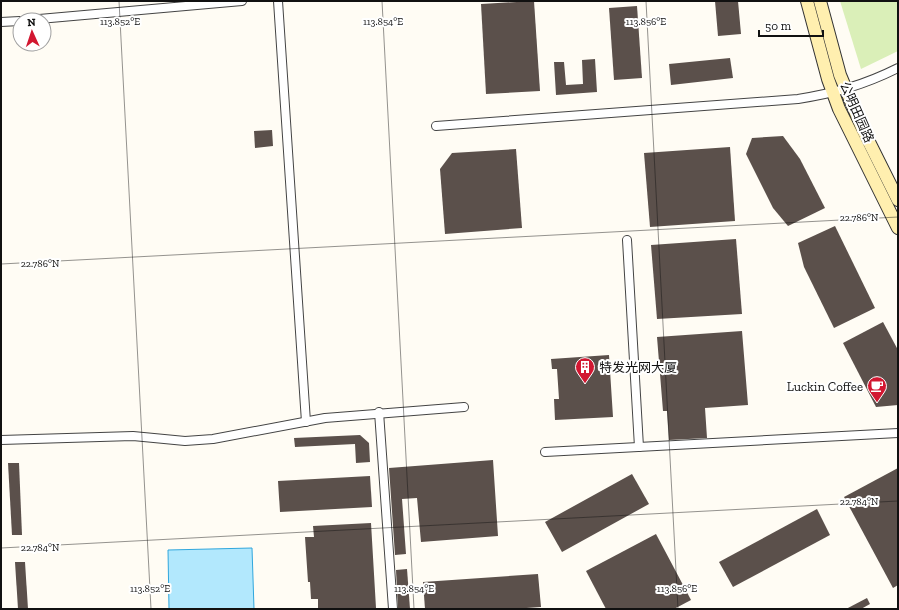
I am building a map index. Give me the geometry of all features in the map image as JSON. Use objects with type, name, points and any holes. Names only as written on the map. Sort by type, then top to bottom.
[{"type":"street","points":[[52,18],[242,1]]},
{"type":"street","points":[[278,1],[306,422]]},
{"type":"street","name":"公明田园路","points":[[807,1],[816,38],[834,94],[851,135],[898,228]]},
{"type":"street","name":"公明田园路","points":[[820,1],[828,34],[846,90],[863,130],[898,200]]},
{"type":"street","points":[[1,22],[12,21]]},
{"type":"street","points":[[436,126],[798,99],[834,94],[871,82],[898,68]]},
{"type":"street","points":[[627,240],[639,447]]},
{"type":"street","points":[[1,440],[134,436],[185,441],[213,439],[325,418],[379,412],[464,407]]},
{"type":"street","points":[[379,412],[393,609]]},
{"type":"street","points":[[545,452],[898,433]]},
{"type":"green space","points":[[840,1],[898,1],[898,51],[861,69]]},
{"type":"water","points":[[252,548],[254,609],[169,609],[168,550]]},
{"type":"building","points":[[534,1],[540,91],[486,94],[481,4]]},
{"type":"building","points":[[715,1],[738,1],[741,34],[718,36]]},
{"type":"building","points":[[637,6],[642,78],[614,80],[609,8]]},
{"type":"building","points":[[730,58],[733,78],[671,85],[669,64]]},
{"type":"building","points":[[595,59],[597,92],[556,95],[554,62],[564,62],[566,85],[583,84],[582,60]]},
{"type":"building","points":[[272,130],[273,146],[255,148],[254,131]]},
{"type":"building","points":[[783,136],[800,159],[825,208],[788,226],[773,208],[746,154],[752,138]]},
{"type":"building","points":[[730,147],[735,221],[650,227],[644,153]]},
{"type":"building","points":[[516,149],[522,228],[445,234],[440,169],[452,153]]},
{"type":"building","points":[[835,226],[875,308],[834,328],[804,267],[798,243]]},
{"type":"building","points":[[736,239],[742,314],[657,319],[651,245]]},
{"type":"building","points":[[883,322],[898,350],[898,405],[876,407],[843,343]]},
{"type":"building","points":[[742,331],[748,405],[705,408],[707,438],[669,440],[667,411],[663,411],[657,337]]},
{"type":"building","name":"特发光网大厦","points":[[609,355],[613,417],[555,420],[554,399],[559,399],[557,369],[552,369],[551,359]]},
{"type":"building","points":[[360,435],[369,443],[370,462],[356,463],[355,444],[295,447],[294,438]]},
{"type":"building","points":[[493,460],[498,536],[421,542],[417,498],[402,499],[406,554],[395,555],[389,468]]},
{"type":"building","points":[[8,463],[19,463],[22,535],[12,535]]},
{"type":"building","points":[[898,468],[898,585],[893,588],[844,497]]},
{"type":"building","points":[[632,474],[649,504],[562,552],[545,522]]},
{"type":"building","points":[[370,476],[372,507],[280,512],[278,481]]},
{"type":"building","points":[[817,509],[830,535],[733,587],[719,562]]},
{"type":"building","points":[[371,523],[376,608],[318,609],[318,599],[311,599],[310,582],[308,582],[305,537],[314,537],[313,526]]},
{"type":"building","points":[[656,534],[691,600],[674,609],[606,609],[586,571]]},
{"type":"building","points":[[15,562],[25,562],[28,609],[18,609]]},
{"type":"building","points":[[407,569],[410,609],[398,609],[396,570]]},
{"type":"building","points":[[538,574],[541,607],[512,609],[425,609],[423,582]]},
{"type":"building","points":[[867,598],[870,604],[861,609],[846,609]]},
{"type":"place","name":"特发光网大厦","points":[[585,384]]},
{"type":"place","name":"Luckin Coffee","points":[[877,403]]}]
